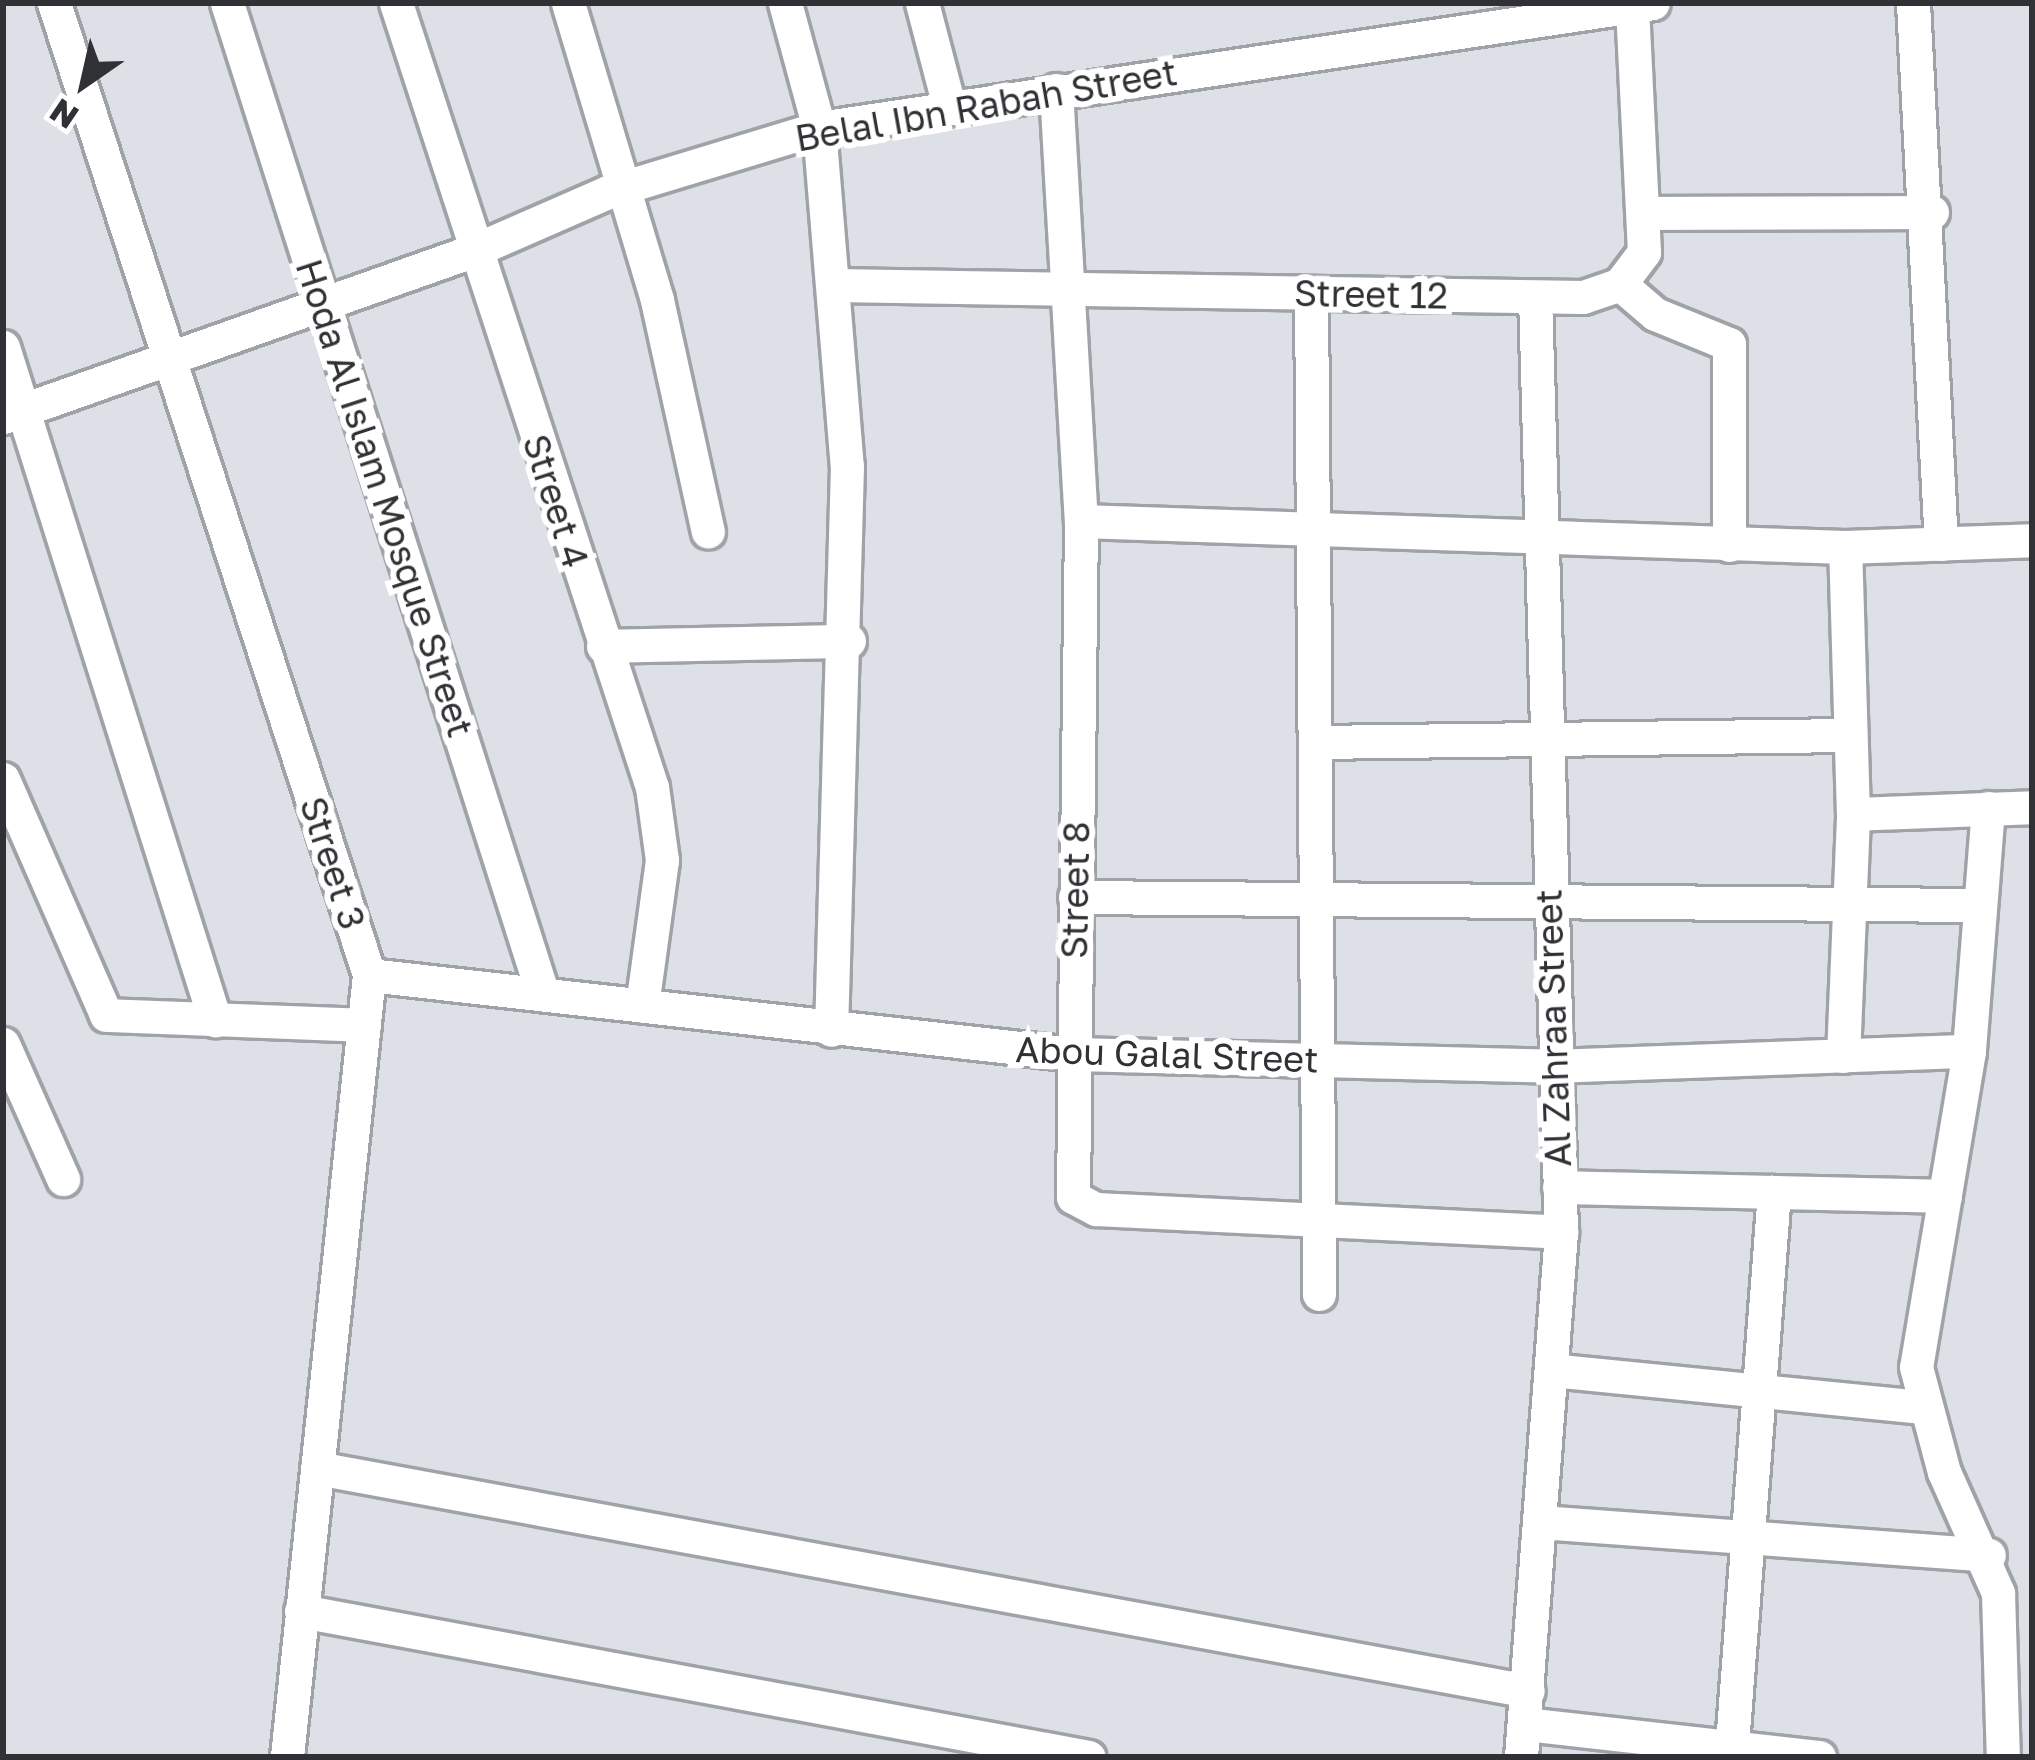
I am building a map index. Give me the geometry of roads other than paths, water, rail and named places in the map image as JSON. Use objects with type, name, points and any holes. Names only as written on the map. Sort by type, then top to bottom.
[{"type":"street","name":"Street 3","points":[[53,3],[369,975],[287,1757]]},
{"type":"street","name":"Hoda Al Islam Mosque Street","points":[[227,3],[542,992]]},
{"type":"street","name":"Street 4","points":[[396,3],[652,787],[662,860],[642,1006]]},
{"type":"street","points":[[568,3],[626,186],[708,530]]},
{"type":"street","points":[[785,3],[819,128],[834,285],[849,640],[831,1030]]},
{"type":"street","points":[[922,3],[949,106]]},
{"type":"street","points":[[1913,3],[1932,212],[1941,544]]},
{"type":"street","name":"Belal Ibn Rabah Street","points":[[13,413],[476,250],[626,186],[819,128],[1555,10],[1642,4]]},
{"type":"street","points":[[1642,4],[1644,252],[1620,284],[1655,314],[1729,344],[1729,544]]},
{"type":"street","name":"Street 8","points":[[1056,90],[1081,521],[1070,1183],[1082,1207],[1561,1232]]},
{"type":"street","points":[[1647,213],[1932,212]]},
{"type":"street","name":"Street 12","points":[[834,285],[1535,297],[1620,284]]},
{"type":"street","points":[[1311,293],[1319,1294]]},
{"type":"street","name":"Al Zahraa Street","points":[[1525,1724],[1561,1232],[1548,906],[1535,297]]},
{"type":"street","points":[[3,347],[13,413],[215,1020]]},
{"type":"street","points":[[1081,521],[1845,547],[2032,540]]},
{"type":"street","points":[[1843,1056],[1853,814],[1845,547]]},
{"type":"street","points":[[603,646],[849,640]]},
{"type":"street","points":[[1315,742],[1544,743],[1850,735]]},
{"type":"street","points":[[3,779],[94,1006],[215,1020],[364,1025]]},
{"type":"street","points":[[1853,814],[2032,807]]},
{"type":"street","points":[[1988,808],[1970,1052],[1916,1367],[1924,1407],[1989,1555],[2003,1757]]},
{"type":"street","points":[[1075,897],[1548,906],[1850,898],[1981,905]]},
{"type":"street","name":"Abou Galal Street","points":[[369,975],[1073,1054],[1554,1066],[1970,1052]]},
{"type":"street","points":[[3,1045],[63,1178]]},
{"type":"street","points":[[1559,1187],[1945,1196]]},
{"type":"street","points":[[1731,1753],[1755,1537],[1774,1192]]},
{"type":"street","points":[[1551,1370],[1924,1407]]},
{"type":"street","points":[[316,1468],[1525,1724],[1731,1753],[1819,1757]]},
{"type":"street","points":[[1540,1522],[1989,1555]]},
{"type":"street","points":[[301,1612],[1088,1757]]}]
